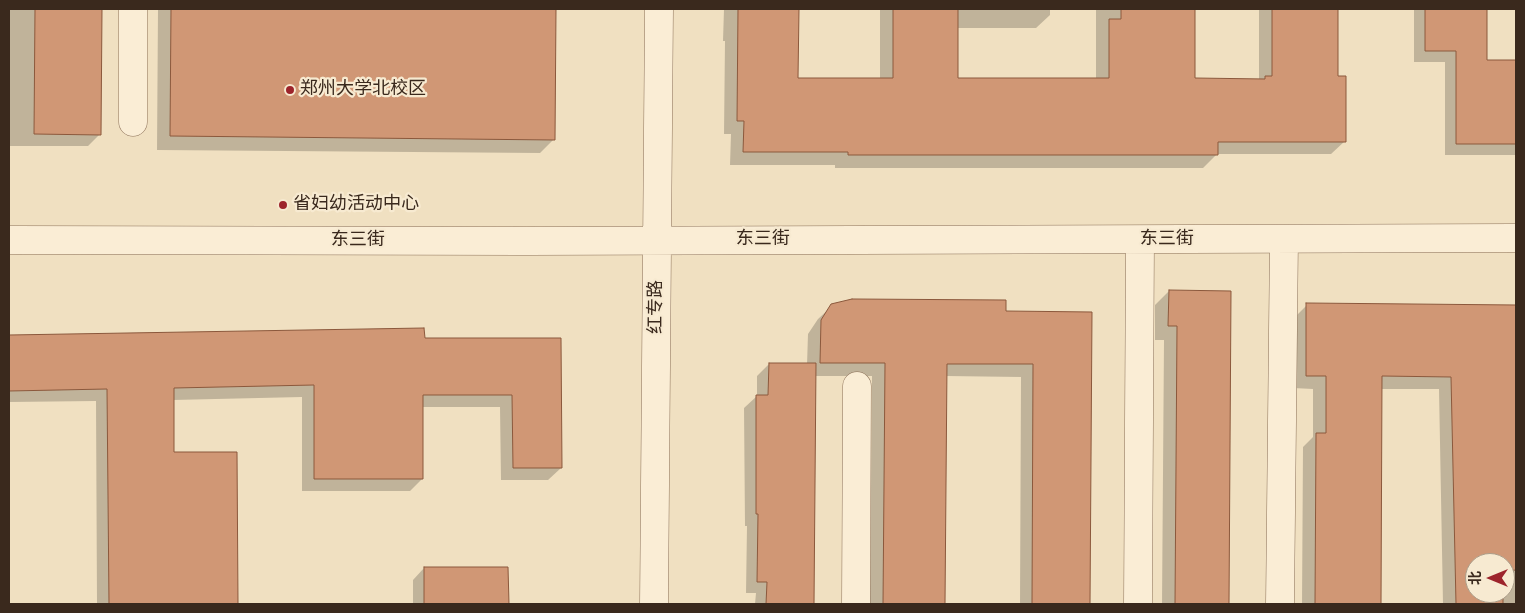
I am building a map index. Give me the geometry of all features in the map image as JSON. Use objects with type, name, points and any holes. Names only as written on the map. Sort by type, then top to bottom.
[{"type":"street","points":[[133,9],[133,122]]},
{"type":"street","name":"红专路","points":[[654,604],[659,9]]},
{"type":"street","name":"东三街","points":[[9,240],[657,241],[1516,238]]},
{"type":"street","points":[[1280,604],[1284,239]]},
{"type":"street","points":[[1138,604],[1140,240]]},
{"type":"street","points":[[856,604],[857,386]]},
{"type":"building","points":[[35,9],[102,9],[101,135],[34,134]]},
{"type":"building","points":[[171,9],[556,9],[555,140],[170,136]]},
{"type":"building","points":[[738,9],[799,9],[798,78],[893,78],[893,9],[958,9],[958,78],[1109,78],[1109,19],[1121,19],[1121,9],[1195,9],[1195,78],[1265,79],[1265,76],[1272,76],[1272,9],[1338,9],[1338,76],[1346,76],[1346,142],[1218,142],[1218,155],[848,155],[848,152],[743,152],[744,121],[737,121]]},
{"type":"building","points":[[1425,9],[1487,9],[1487,60],[1516,60],[1516,144],[1456,144],[1456,51],[1425,51]]},
{"type":"building","points":[[1169,290],[1231,291],[1229,604],[1175,604],[1177,326],[1168,326]]},
{"type":"building","points":[[852,299],[1006,300],[1006,311],[1092,312],[1090,604],[1032,604],[1033,364],[947,364],[945,604],[883,604],[885,363],[820,363],[821,320],[831,304]]},
{"type":"building","points":[[1306,303],[1516,305],[1516,570],[1515,553],[1465,553],[1465,603],[1503,604],[1456,604],[1451,377],[1382,376],[1381,604],[1315,604],[1316,433],[1326,433],[1326,376],[1306,376]]},
{"type":"building","points":[[424,328],[425,338],[561,338],[562,468],[513,468],[512,395],[423,395],[423,479],[314,479],[314,385],[174,388],[174,452],[237,452],[238,604],[109,604],[107,389],[9,391],[9,335]]},
{"type":"building","points":[[769,363],[816,363],[814,604],[766,604],[767,582],[757,582],[756,395],[768,395]]},
{"type":"building","points":[[424,567],[508,567],[509,604],[424,604]]},
{"type":"place","name":"郑州大学北校区","points":[[290,90]]},
{"type":"place","name":"省妇幼活动中心","points":[[283,205]]}]
